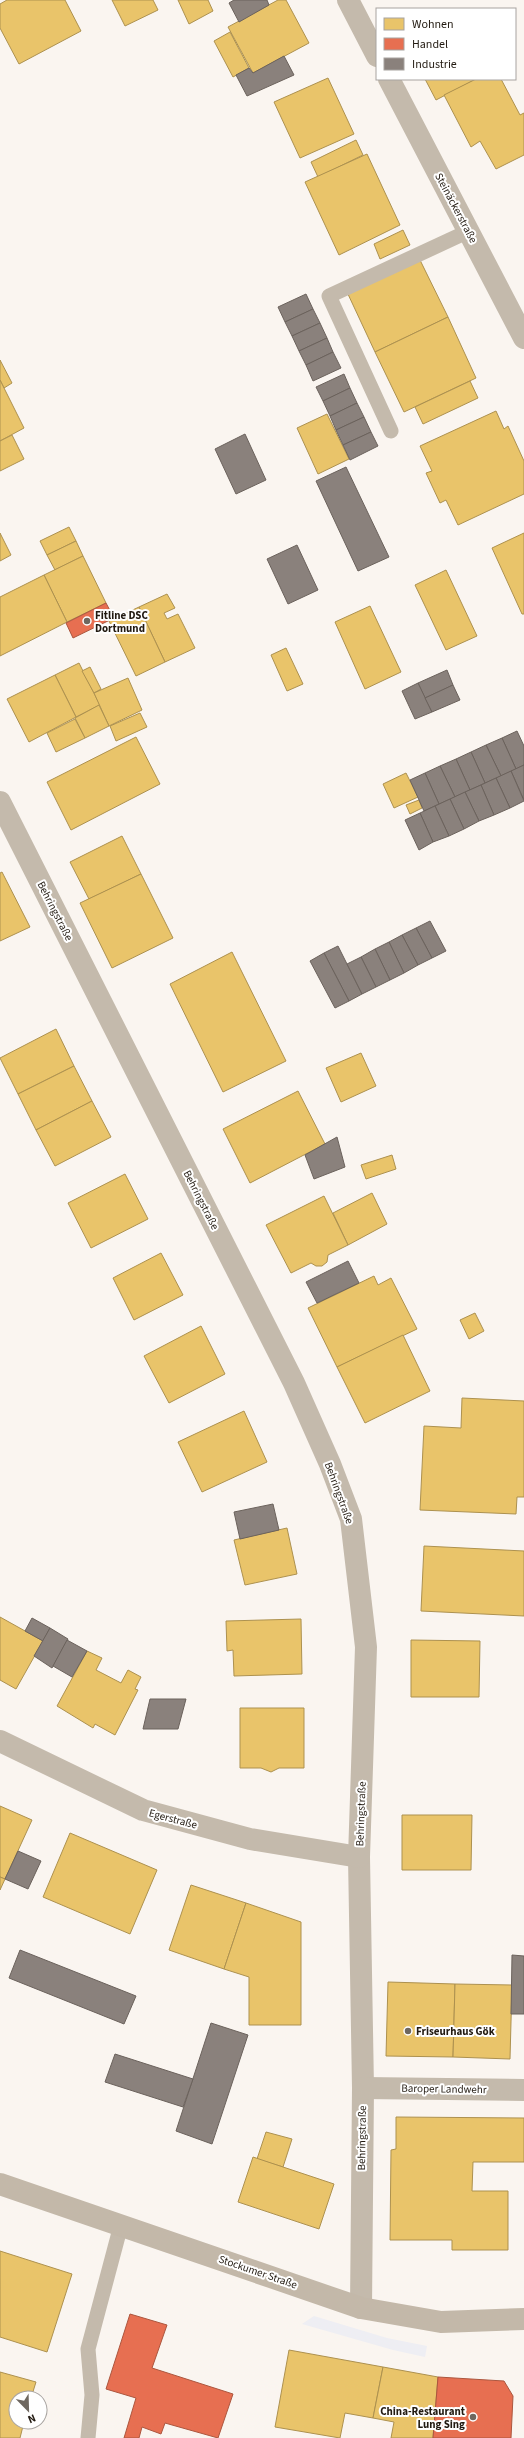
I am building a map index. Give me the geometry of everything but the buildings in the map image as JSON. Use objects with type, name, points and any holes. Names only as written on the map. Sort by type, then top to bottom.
[{"type":"main road","name":"Stockumer Straße","points":[[0,2184],[361,2308],[441,2322],[524,2319]]},
{"type":"street","points":[[348,0],[376,54]]},
{"type":"street","name":"Steinäckerstraße","points":[[390,80],[524,338]]},
{"type":"street","name":"Behringstraße","points":[[0,802],[294,1383],[330,1464],[351,1519],[366,1647],[359,1857],[363,2088],[361,2308]]},
{"type":"street","name":"Egerstraße","points":[[0,1742],[143,1810],[250,1839],[359,1857]]},
{"type":"street","name":"Baroper Landwehr","points":[[363,2088],[524,2090]]},
{"type":"lane","points":[[391,431],[329,296],[468,232]]},
{"type":"lane","points":[[88,2438],[92,2395],[88,2349],[121,2225]]},
{"type":"shaded area","points":[[314,2316],[387,2338],[427,2346],[425,2357],[393,2350],[302,2324]]},
{"type":"place","name":"Fitline DSC Dortmund","points":[[87,621]]},
{"type":"place","name":"Friseurhaus Gök","points":[[408,2031]]},
{"type":"place","name":"China-Restaurant Lung Sing","points":[[473,2417]]}]
